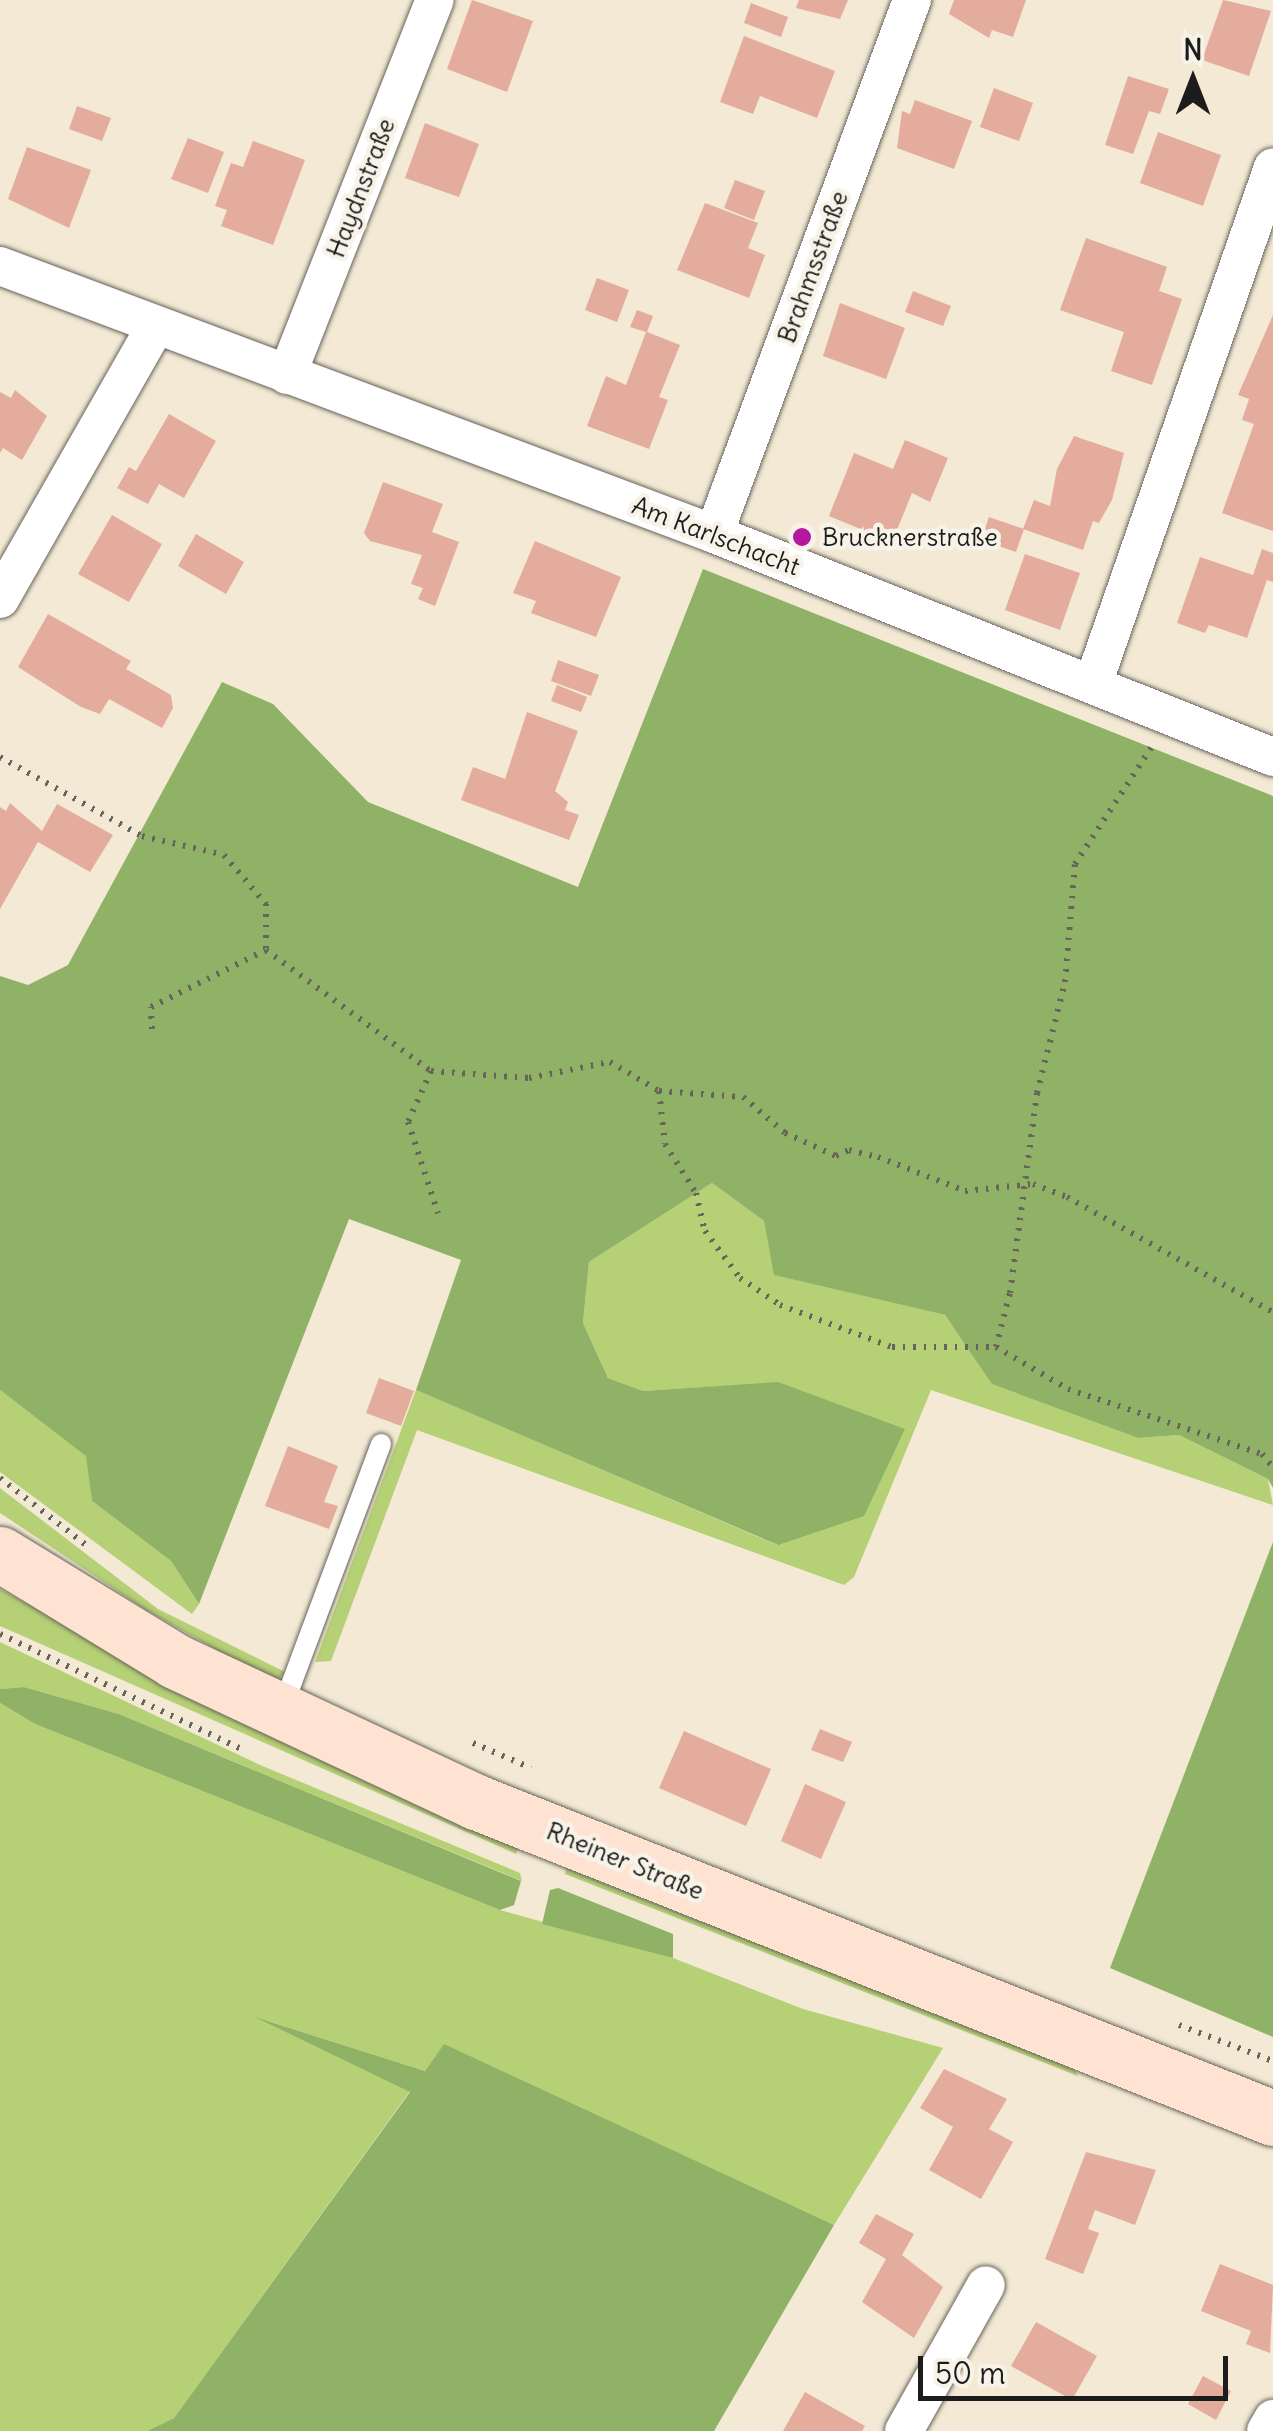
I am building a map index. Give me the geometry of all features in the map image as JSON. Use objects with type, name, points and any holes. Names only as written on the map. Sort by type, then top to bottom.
[{"type":"main road","name":"Rheiner Straße","points":[[0,1554],[175,1660],[476,1802],[1273,2118]]},
{"type":"street","name":"Haydnstraße","points":[[287,375],[434,0]]},
{"type":"street","name":"Brahmsstraße","points":[[714,534],[912,0]]},
{"type":"street","points":[[1093,684],[1273,167]]},
{"type":"street","name":"Am Karlschacht","points":[[0,266],[714,534],[1273,757]]},
{"type":"street","points":[[0,598],[156,325]]},
{"type":"street","points":[[904,2431],[986,2285]]},
{"type":"street","points":[[1266,2431],[1273,2420]]},
{"type":"lane","points":[[281,1711],[381,1444]]},
{"type":"path","points":[[996,1347],[1064,982],[1075,864],[1171,716]]},
{"type":"path","points":[[0,757],[142,836],[224,855],[266,904],[266,950]]},
{"type":"path","points":[[266,950],[431,1072],[529,1078],[610,1062],[659,1092],[743,1097],[807,1146],[836,1156],[849,1150],[878,1157],[965,1191],[1023,1186],[1067,1197],[1273,1312]]},
{"type":"path","points":[[152,1030],[151,1007],[266,950]]},
{"type":"path","points":[[431,1072],[408,1122],[438,1212]]},
{"type":"path","points":[[659,1092],[666,1144],[696,1193],[705,1231],[740,1278],[780,1306],[892,1347],[996,1347],[1068,1389],[1262,1454],[1273,1467]]},
{"type":"path","points":[[0,1478],[94,1552]]},
{"type":"path","points":[[460,1738],[551,1776]]},
{"type":"path","points":[[1162,2018],[1273,2062]]},
{"type":"green space","points":[[703,569],[1273,796],[1273,1488],[1268,1479],[1179,1435],[1138,1438],[992,1384],[945,1315],[774,1275],[764,1221],[712,1183],[589,1262],[583,1323],[608,1378],[643,1391],[778,1382],[905,1429],[864,1516],[778,1545],[416,1390],[461,1260],[349,1219],[199,1604],[171,1561],[92,1501],[86,1456],[0,1390],[0,976],[28,985],[68,965],[222,682],[273,704],[368,802],[578,887]]},
{"type":"green space","points":[[712,1183],[764,1221],[775,1275],[945,1315],[993,1384],[1138,1438],[1179,1435],[1268,1479],[1273,1505],[931,1390],[854,1577],[844,1585],[417,1430],[331,1661],[315,1662],[416,1390],[777,1545],[778,1383],[643,1391],[608,1378],[583,1323],[589,1262]]},
{"type":"green space","points":[[0,1390],[87,1456],[92,1501],[171,1561],[199,1604],[192,1614],[0,1472]]},
{"type":"green space","points":[[0,1488],[158,1609],[285,1672],[275,1683],[146,1610],[0,1513]]},
{"type":"green space","points":[[1273,1542],[1273,2037],[1110,1968]]},
{"type":"green space","points":[[0,1589],[264,1731],[520,1842],[516,1854],[0,1626]]},
{"type":"green space","points":[[0,1642],[260,1765],[520,1873],[522,1881],[119,1714],[24,1687],[0,1689]]},
{"type":"green space","points":[[24,1687],[119,1714],[521,1881],[514,1905],[500,1910],[35,1724],[0,1703],[0,1689]]},
{"type":"green space","points":[[0,1703],[35,1724],[500,1910],[673,1958],[803,2009],[943,2048],[834,2225],[444,2045],[425,2071],[265,2020],[410,2091],[174,2418],[147,2431],[0,2431]]},
{"type":"green space","points":[[568,1861],[1073,2066],[1078,2076],[565,1874]]},
{"type":"green space","points":[[558,1888],[673,1934],[673,1958],[542,1924],[550,1890]]},
{"type":"green space","points":[[255,2017],[425,2071],[444,2044],[834,2225],[714,2431],[147,2431],[174,2418],[410,2092]]},
{"type":"building","points":[[472,0],[533,21],[507,92],[447,69]]},
{"type":"building","points":[[799,0],[848,0],[840,19],[796,8]]},
{"type":"building","points":[[954,0],[1026,0],[1013,37],[992,30],[989,38],[949,14]]},
{"type":"building","points":[[1223,0],[1271,11],[1249,76],[1202,60]]},
{"type":"building","points":[[751,3],[788,17],[781,37],[744,23]]},
{"type":"building","points":[[744,36],[835,71],[817,118],[760,96],[753,114],[720,102]]},
{"type":"building","points":[[1128,76],[1169,89],[1160,114],[1149,111],[1133,154],[1105,145]]},
{"type":"building","points":[[994,88],[1033,103],[1019,141],[980,127]]},
{"type":"building","points":[[915,100],[972,121],[954,169],[897,148],[902,111],[910,114]]},
{"type":"building","points":[[77,106],[111,118],[102,141],[69,129]]},
{"type":"building","points":[[425,123],[479,144],[459,197],[405,178]]},
{"type":"building","points":[[1158,132],[1221,155],[1203,206],[1140,183]]},
{"type":"building","points":[[188,138],[224,152],[208,193],[171,179]]},
{"type":"building","points":[[253,141],[305,160],[273,245],[221,226],[227,210],[215,206],[231,163],[243,167]]},
{"type":"building","points":[[27,147],[91,170],[69,228],[8,199]]},
{"type":"building","points":[[735,180],[765,191],[754,220],[724,208]]},
{"type":"building","points":[[705,203],[758,223],[748,248],[765,255],[749,298],[677,270]]},
{"type":"building","points":[[1086,238],[1167,267],[1159,291],[1182,299],[1152,385],[1111,371],[1124,332],[1060,310]]},
{"type":"building","points":[[597,278],[629,290],[617,322],[585,310]]},
{"type":"building","points":[[913,291],[951,306],[943,326],[905,312]]},
{"type":"building","points":[[840,303],[905,328],[886,379],[823,356]]},
{"type":"building","points":[[637,310],[653,316],[647,332],[680,345],[659,397],[668,400],[649,449],[587,426],[606,376],[626,385],[646,332],[630,327]]},
{"type":"building","points":[[1273,315],[1273,531],[1222,513],[1254,424],[1242,420],[1249,399],[1238,395]]},
{"type":"building","points":[[15,390],[47,416],[22,460],[3,448],[0,453],[0,392],[11,398]]},
{"type":"building","points":[[169,414],[216,441],[184,498],[159,484],[148,504],[117,488],[129,467],[136,471]]},
{"type":"building","points":[[1074,436],[1124,453],[1112,500],[1099,523],[1093,521],[1083,550],[1023,529],[1034,500],[1050,506],[1057,469]]},
{"type":"building","points":[[905,440],[948,458],[930,502],[912,493],[892,542],[829,516],[854,453],[893,469]]},
{"type":"building","points":[[383,482],[443,504],[432,532],[459,542],[435,606],[418,599],[423,588],[411,584],[422,555],[370,541],[364,533]]},
{"type":"building","points":[[112,515],[162,544],[129,602],[78,574]]},
{"type":"building","points":[[989,517],[1024,529],[1016,552],[981,540]]},
{"type":"building","points":[[196,534],[244,562],[226,594],[178,566]]},
{"type":"building","points":[[535,541],[621,577],[596,637],[531,613],[536,601],[513,593]]},
{"type":"building","points":[[1262,549],[1273,553],[1273,582],[1267,580],[1247,638],[1209,625],[1205,633],[1177,623],[1200,557],[1253,575]]},
{"type":"building","points":[[1025,554],[1080,573],[1060,630],[1005,610]]},
{"type":"building","points":[[48,614],[131,661],[126,669],[171,695],[173,708],[162,728],[109,699],[100,714],[81,707],[18,667]]},
{"type":"building","points":[[558,660],[599,675],[591,696],[551,681]]},
{"type":"building","points":[[557,685],[587,697],[581,712],[551,701]]},
{"type":"building","points":[[527,712],[578,731],[555,791],[568,802],[565,810],[579,815],[569,840],[461,800],[473,767],[505,779]]},
{"type":"building","points":[[10,803],[42,831],[57,804],[113,835],[90,872],[38,842],[0,909],[0,807],[6,811]]},
{"type":"building","points":[[379,1378],[414,1391],[401,1426],[366,1413]]},
{"type":"building","points":[[288,1446],[338,1466],[324,1502],[338,1506],[329,1529],[265,1506]]},
{"type":"building","points":[[820,1729],[852,1742],[843,1762],[811,1750]]},
{"type":"building","points":[[684,1731],[771,1769],[746,1826],[659,1788]]},
{"type":"building","points":[[805,1784],[846,1802],[821,1859],[781,1841]]},
{"type":"building","points":[[944,2069],[1007,2099],[989,2129],[1013,2142],[981,2199],[929,2170],[953,2127],[920,2108]]},
{"type":"building","points":[[1086,2152],[1156,2170],[1135,2225],[1095,2210],[1088,2229],[1099,2233],[1083,2274],[1045,2259]]},
{"type":"building","points":[[876,2214],[914,2234],[902,2255],[943,2287],[914,2338],[862,2302],[886,2259],[859,2243]]},
{"type":"building","points":[[1220,2264],[1273,2285],[1270,2353],[1246,2344],[1251,2331],[1201,2311]]},
{"type":"building","points":[[1036,2322],[1097,2356],[1072,2400],[1011,2366]]},
{"type":"building","points":[[1203,2376],[1231,2391],[1216,2420],[1188,2404]]},
{"type":"building","points":[[805,2392],[865,2426],[862,2431],[783,2431]]},
{"type":"place","name":"Brucknerstraße","points":[[802,537]]}]
